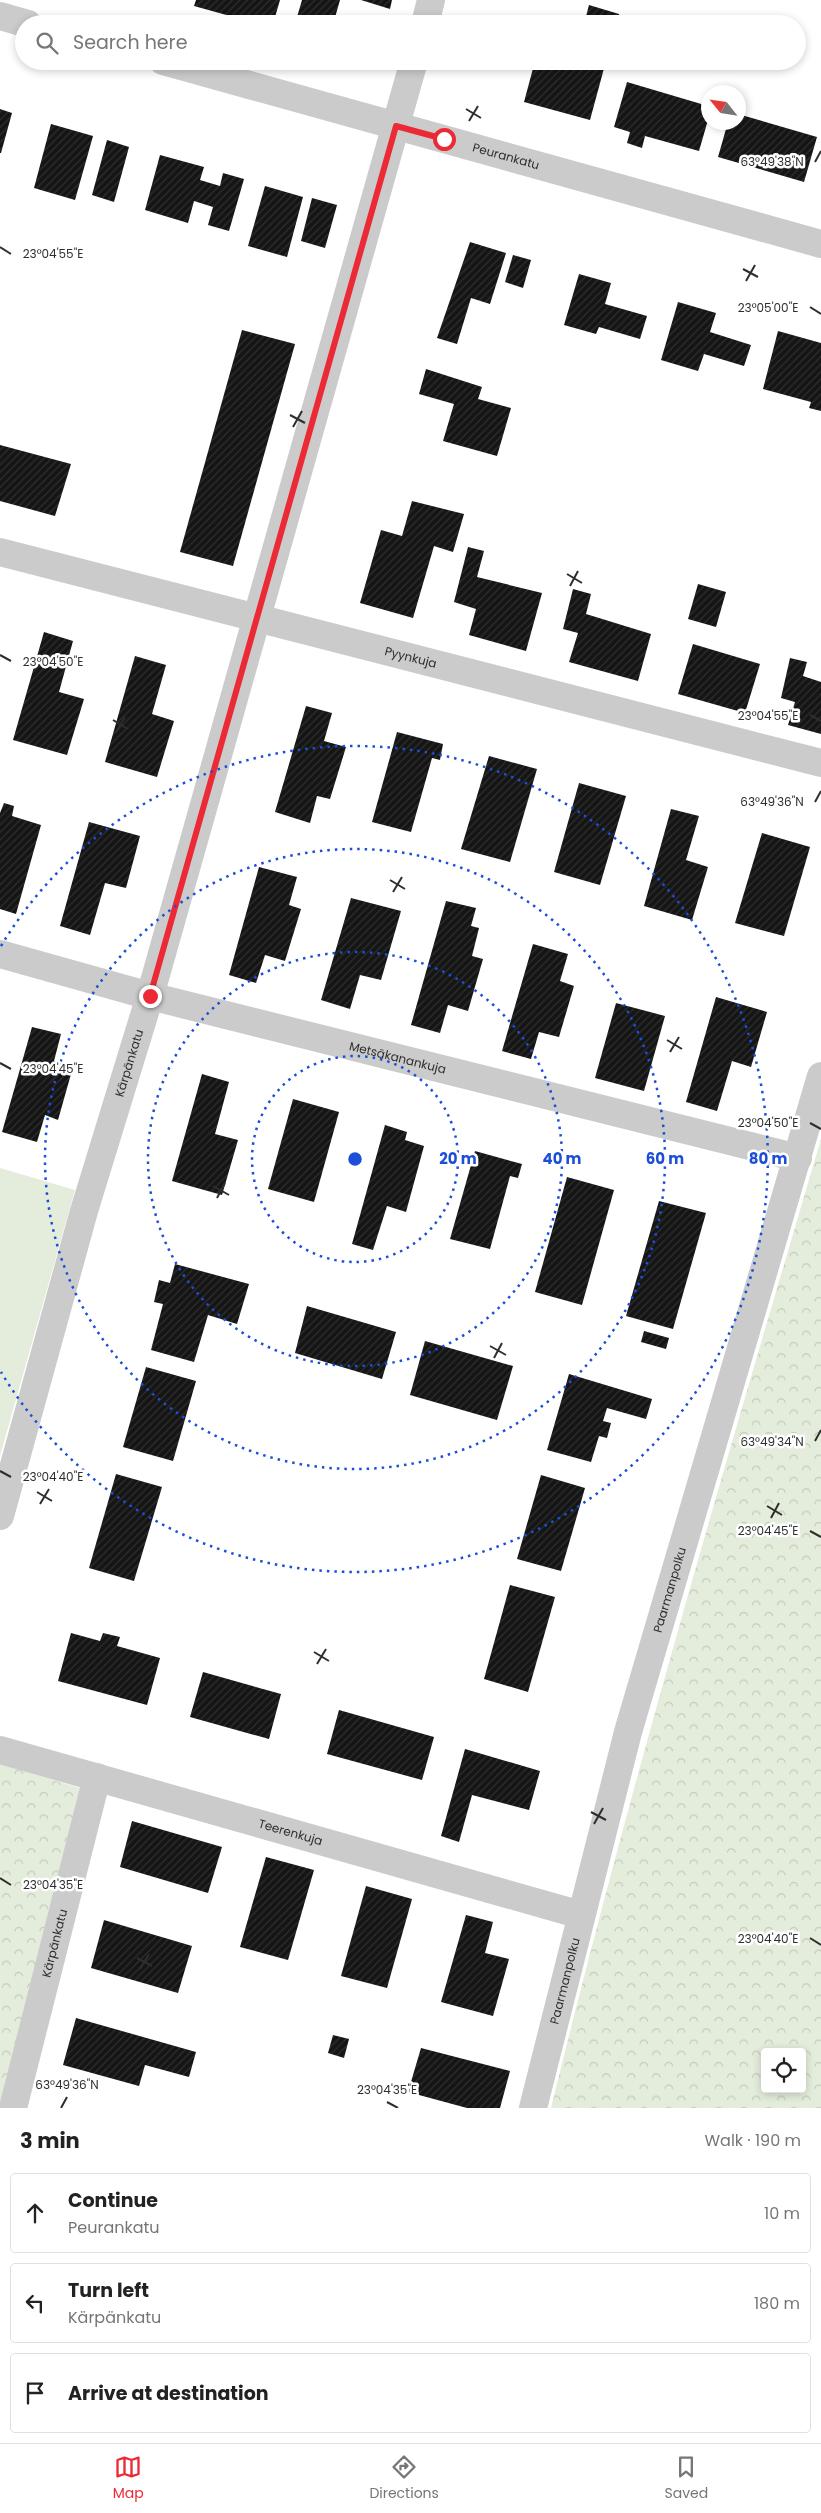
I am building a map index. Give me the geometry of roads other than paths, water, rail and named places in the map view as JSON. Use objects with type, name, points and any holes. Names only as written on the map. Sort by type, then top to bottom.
[{"type":"street","points":[[427,15],[431,0]]},
{"type":"street","points":[[0,16],[15,20]]},
{"type":"street","name":"Peurankatu","points":[[195,70],[821,244]]},
{"type":"street","name":"Kärpänkatu","points":[[0,1516],[84,1211],[150,996],[412,70]]},
{"type":"street","name":"Pyynkuja","points":[[0,552],[256,620],[821,763]]},
{"type":"street","name":"Metsäkanankuja","points":[[0,954],[150,996],[798,1158]]},
{"type":"street","name":"Paarmanpolku","points":[[533,2108],[628,1732],[821,1076]]},
{"type":"street","name":"Teerenkuja","points":[[0,1750],[581,1915]]},
{"type":"street","name":"Kärpänkatu","points":[[14,2108],[97,1778]]}]
